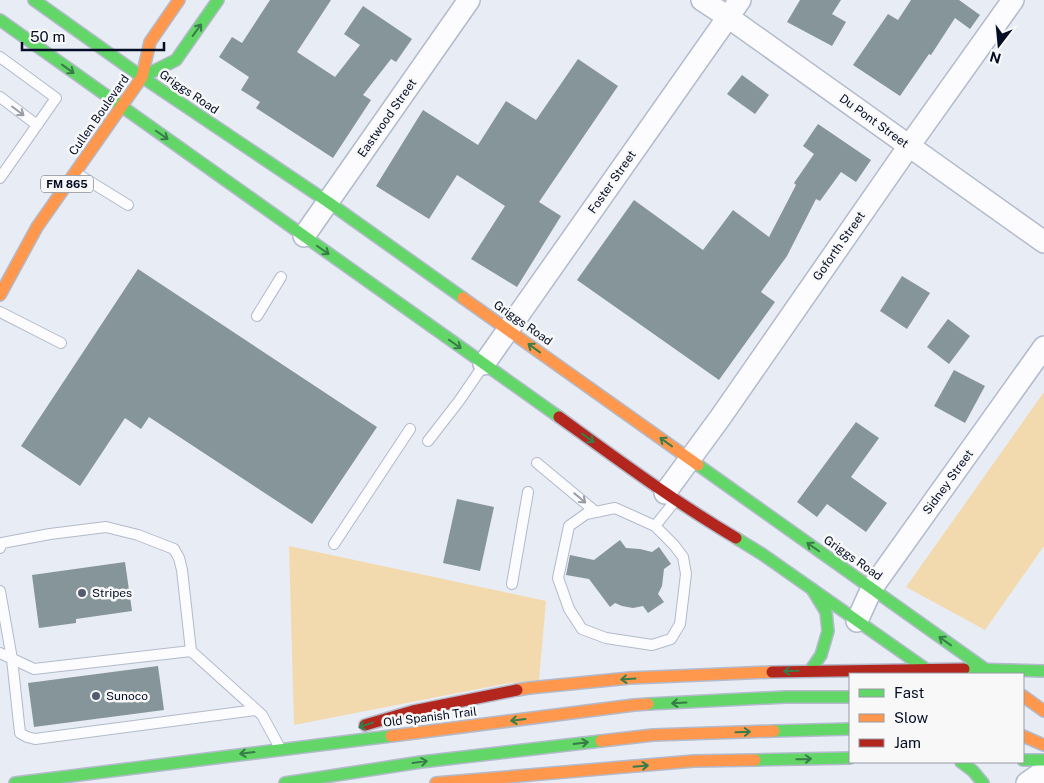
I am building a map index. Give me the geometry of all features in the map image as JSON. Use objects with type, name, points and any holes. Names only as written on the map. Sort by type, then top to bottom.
[{"type":"main road","name":"Griggs Road","points":[[34,0],[142,77],[328,202],[988,672]]},
{"type":"main road","name":"Cullen Boulevard","points":[[0,295],[37,227],[142,77],[150,42],[180,0]]},
{"type":"main road","name":"Cullen Boulevard","points":[[142,77],[176,60],[218,0]]},
{"type":"main road","points":[[0,20],[670,496],[702,518],[762,554],[930,672]]},
{"type":"main road","points":[[810,671],[821,655],[828,630],[826,612],[812,588]]},
{"type":"main road","points":[[313,745],[366,725],[414,711],[529,688],[630,678],[810,671],[1044,671]]},
{"type":"main road","name":"Old Spanish Trail","points":[[15,783],[281,754],[313,745],[634,705],[786,697],[849,697]]},
{"type":"main road","points":[[1024,697],[1044,711]]},
{"type":"main road","points":[[303,781],[421,762],[653,735],[849,729]]},
{"type":"main road","points":[[1024,737],[1044,745]]},
{"type":"main road","points":[[436,783],[694,761],[849,758]]},
{"type":"main road","points":[[1024,760],[1044,760]]},
{"type":"main road","points":[[962,763],[973,771],[983,783]]},
{"type":"main road","points":[[283,780],[326,783]]},
{"type":"street","name":"Eastwood Street","points":[[304,236],[469,0]]},
{"type":"street","name":"Du Pont Street","points":[[702,0],[734,8],[909,146],[1044,242]]},
{"type":"street","name":"Goforth Street","points":[[670,496],[690,459],[1013,0]]},
{"type":"street","name":"Foster Street","points":[[484,364],[734,8]]},
{"type":"street","name":"Sidney Street","points":[[857,621],[872,588],[1044,347]]},
{"type":"street","points":[[1026,783],[1044,774]]},
{"type":"lane","points":[[0,56],[56,98],[0,178]]},
{"type":"lane","points":[[0,97],[37,125]]},
{"type":"lane","points":[[75,172],[128,205]]},
{"type":"lane","points":[[257,316],[281,277]]},
{"type":"lane","points":[[0,312],[61,343]]},
{"type":"lane","points":[[428,441],[459,401],[484,364]]},
{"type":"lane","points":[[334,544],[410,428]]},
{"type":"lane","points":[[537,463],[596,512]]},
{"type":"lane","points":[[512,584],[528,492]]},
{"type":"lane","points":[[655,526],[670,496]]},
{"type":"lane","points":[[615,508],[655,526],[683,556],[686,574],[680,624],[672,639],[652,646],[606,638],[582,629],[569,609],[558,578],[569,526],[586,514],[615,508]]},
{"type":"lane","points":[[0,548],[2,543],[50,534],[106,527],[138,535],[174,549],[182,570],[191,651],[262,715],[281,754]]},
{"type":"lane","points":[[0,591],[12,659],[20,733],[27,737],[35,739],[256,710]]},
{"type":"lane","points":[[0,653],[34,669],[191,651]]},
{"type":"shaded area","points":[[1044,392],[1044,546],[985,630],[906,587]]},
{"type":"shaded area","points":[[289,546],[546,601],[539,680],[504,684],[294,725]]},
{"type":"building","points":[[270,0],[331,0],[297,52],[335,77],[360,45],[344,34],[363,6],[412,39],[396,62],[391,59],[363,95],[371,100],[333,158],[256,108],[260,102],[241,90],[249,77],[219,57],[232,37],[242,43]]},
{"type":"building","points":[[800,0],[841,0],[832,14],[846,22],[832,46],[787,22]]},
{"type":"building","points":[[911,0],[959,0],[980,15],[970,29],[955,18],[931,55],[929,54],[900,96],[853,65],[888,14],[898,20]]},
{"type":"building","points":[[578,59],[618,86],[539,202],[561,216],[517,287],[471,259],[505,206],[457,175],[429,219],[376,186],[423,110],[478,145],[506,101],[536,120]]},
{"type":"building","points":[[742,75],[769,95],[755,114],[727,94]]},
{"type":"building","points":[[818,124],[871,160],[856,182],[841,172],[820,201],[816,199],[787,256],[761,292],[775,302],[719,380],[577,280],[634,200],[703,250],[733,210],[769,237],[796,185],[794,183],[814,154],[803,146]]},
{"type":"building","points":[[138,269],[377,427],[312,524],[149,417],[141,429],[125,418],[80,486],[21,446]]},
{"type":"building","points":[[902,276],[930,293],[907,329],[880,311]]},
{"type":"building","points":[[948,319],[970,336],[949,364],[927,347]]},
{"type":"building","points":[[954,370],[985,386],[965,423],[934,406]]},
{"type":"building","points":[[856,422],[879,438],[851,477],[887,503],[866,532],[827,504],[817,517],[797,502]]},
{"type":"building","points":[[457,499],[494,507],[480,571],[443,563]]},
{"type":"building","points":[[620,540],[626,548],[652,552],[659,547],[671,564],[664,569],[662,586],[658,594],[664,602],[648,613],[643,606],[633,608],[615,603],[610,607],[589,579],[566,575],[570,555],[594,560]]},
{"type":"building","name":"Stripes","points":[[125,562],[132,611],[76,619],[76,623],[39,628],[32,575]]},
{"type":"building","name":"Sunoco","points":[[158,666],[164,710],[34,727],[28,683]]},
{"type":"traffic: fast","points":[[34,0],[142,77],[328,202],[463,298]]},
{"type":"traffic: fast","points":[[142,77],[176,60],[218,0]]},
{"type":"traffic: fast","points":[[0,20],[559,417]]},
{"type":"traffic: fast","points":[[698,465],[991,673]]},
{"type":"traffic: fast","points":[[736,538],[762,554],[932,673]]},
{"type":"traffic: fast","points":[[810,671],[821,655],[828,631],[826,612],[812,589]]},
{"type":"traffic: fast","points":[[964,669],[1044,671]]},
{"type":"traffic: fast","points":[[648,704],[786,697],[849,697]]},
{"type":"traffic: fast","points":[[774,731],[849,729]]},
{"type":"traffic: fast","points":[[15,783],[391,736]]},
{"type":"traffic: fast","points":[[285,783],[421,762],[601,741]]},
{"type":"traffic: fast","points":[[755,760],[849,758]]},
{"type":"traffic: fast","points":[[1024,760],[1044,760]]},
{"type":"traffic: fast","points":[[962,763],[973,771],[983,783]]},
{"type":"traffic: slow","points":[[0,295],[37,227],[142,77],[150,42],[179,0]]},
{"type":"traffic: slow","points":[[463,298],[698,465]]},
{"type":"traffic: slow","points":[[517,690],[630,678],[772,672]]},
{"type":"traffic: slow","points":[[1024,697],[1044,711]]},
{"type":"traffic: slow","points":[[391,736],[648,704]]},
{"type":"traffic: slow","points":[[601,741],[653,735],[774,731]]},
{"type":"traffic: slow","points":[[1024,736],[1044,745]]},
{"type":"traffic: slow","points":[[436,783],[694,761],[755,760]]},
{"type":"traffic: jam","points":[[559,417],[668,495],[736,538]]},
{"type":"traffic: jam","points":[[772,672],[964,669]]},
{"type":"traffic: jam","points":[[365,725],[413,711],[517,690]]},
{"type":"place","name":"Stripes","points":[[82,593]]},
{"type":"place","name":"Sunoco","points":[[96,696]]}]
